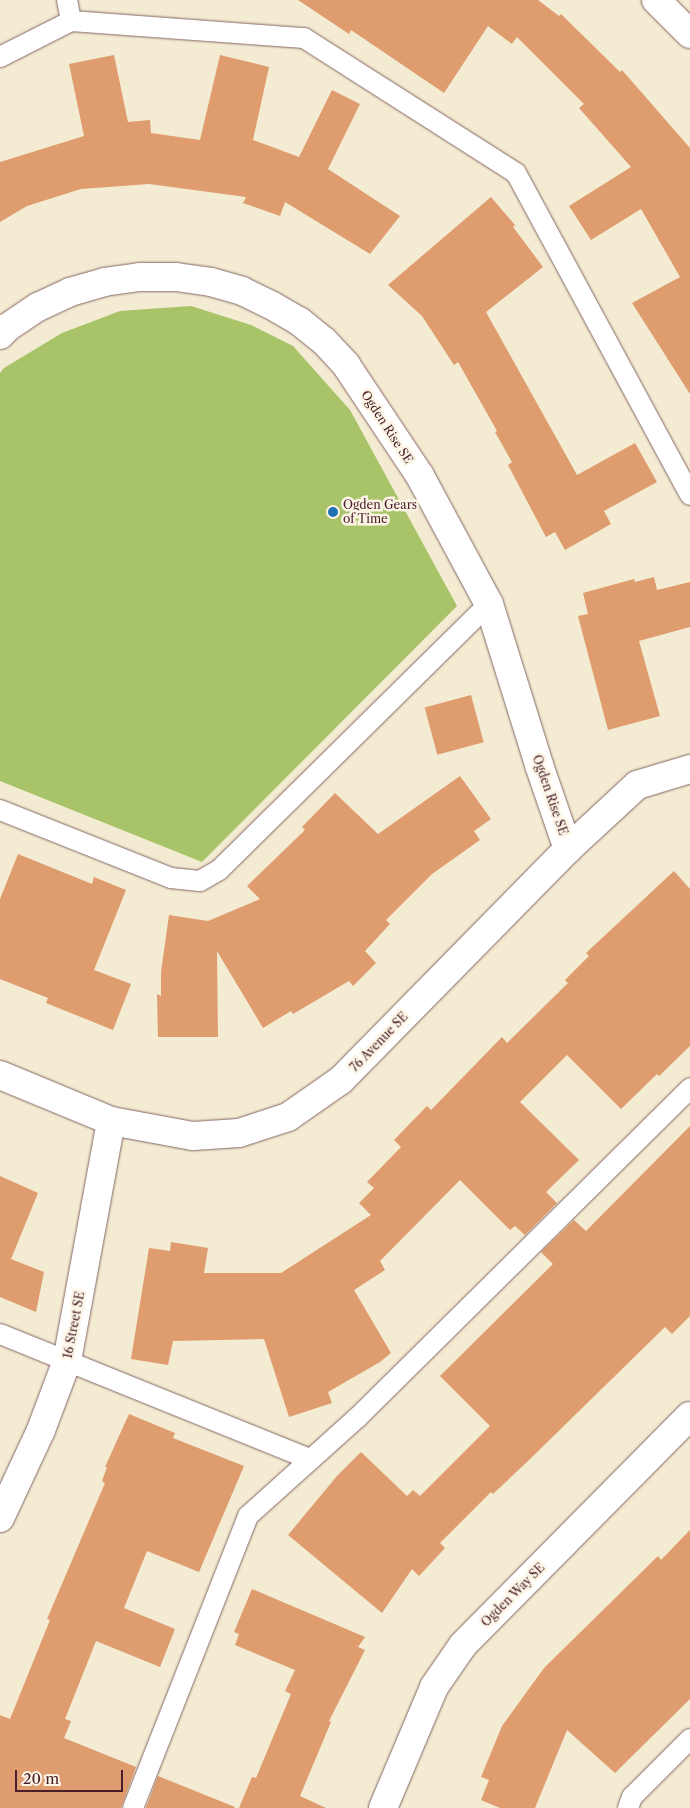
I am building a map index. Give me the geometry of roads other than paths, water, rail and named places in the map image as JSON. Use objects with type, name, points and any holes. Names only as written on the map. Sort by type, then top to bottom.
[{"type":"street","points":[[656,0],[690,34]]},
{"type":"street","name":"Ogden Rise SE","points":[[0,335],[8,327],[38,307],[70,292],[104,282],[140,277],[176,277],[211,282],[242,292],[272,305],[299,321],[324,341],[346,365],[420,476],[489,604],[539,765],[568,849]]},
{"type":"street","name":"76 Avenue SE","points":[[0,1075],[112,1121],[193,1136],[239,1132],[288,1117],[341,1080],[568,849],[637,786],[690,769]]},
{"type":"street","name":"16 Street SE","points":[[0,1518],[41,1430],[67,1361],[112,1121]]},
{"type":"street","name":"Ogden Way SE","points":[[383,1808],[434,1687],[463,1646],[690,1416]]},
{"type":"lane","points":[[67,0],[71,20]]},
{"type":"lane","points":[[0,56],[71,20],[304,38],[516,173],[690,495]]},
{"type":"lane","points":[[0,810],[171,878],[200,881],[219,870],[489,604]]},
{"type":"lane","points":[[132,1808],[248,1516],[357,1418],[690,1088]]},
{"type":"lane","points":[[0,1334],[310,1459]]},
{"type":"lane","points":[[628,1808],[632,1797],[690,1738]]},
{"type":"place","name":"Ogden Gears of Time","points":[[333,512]]}]
